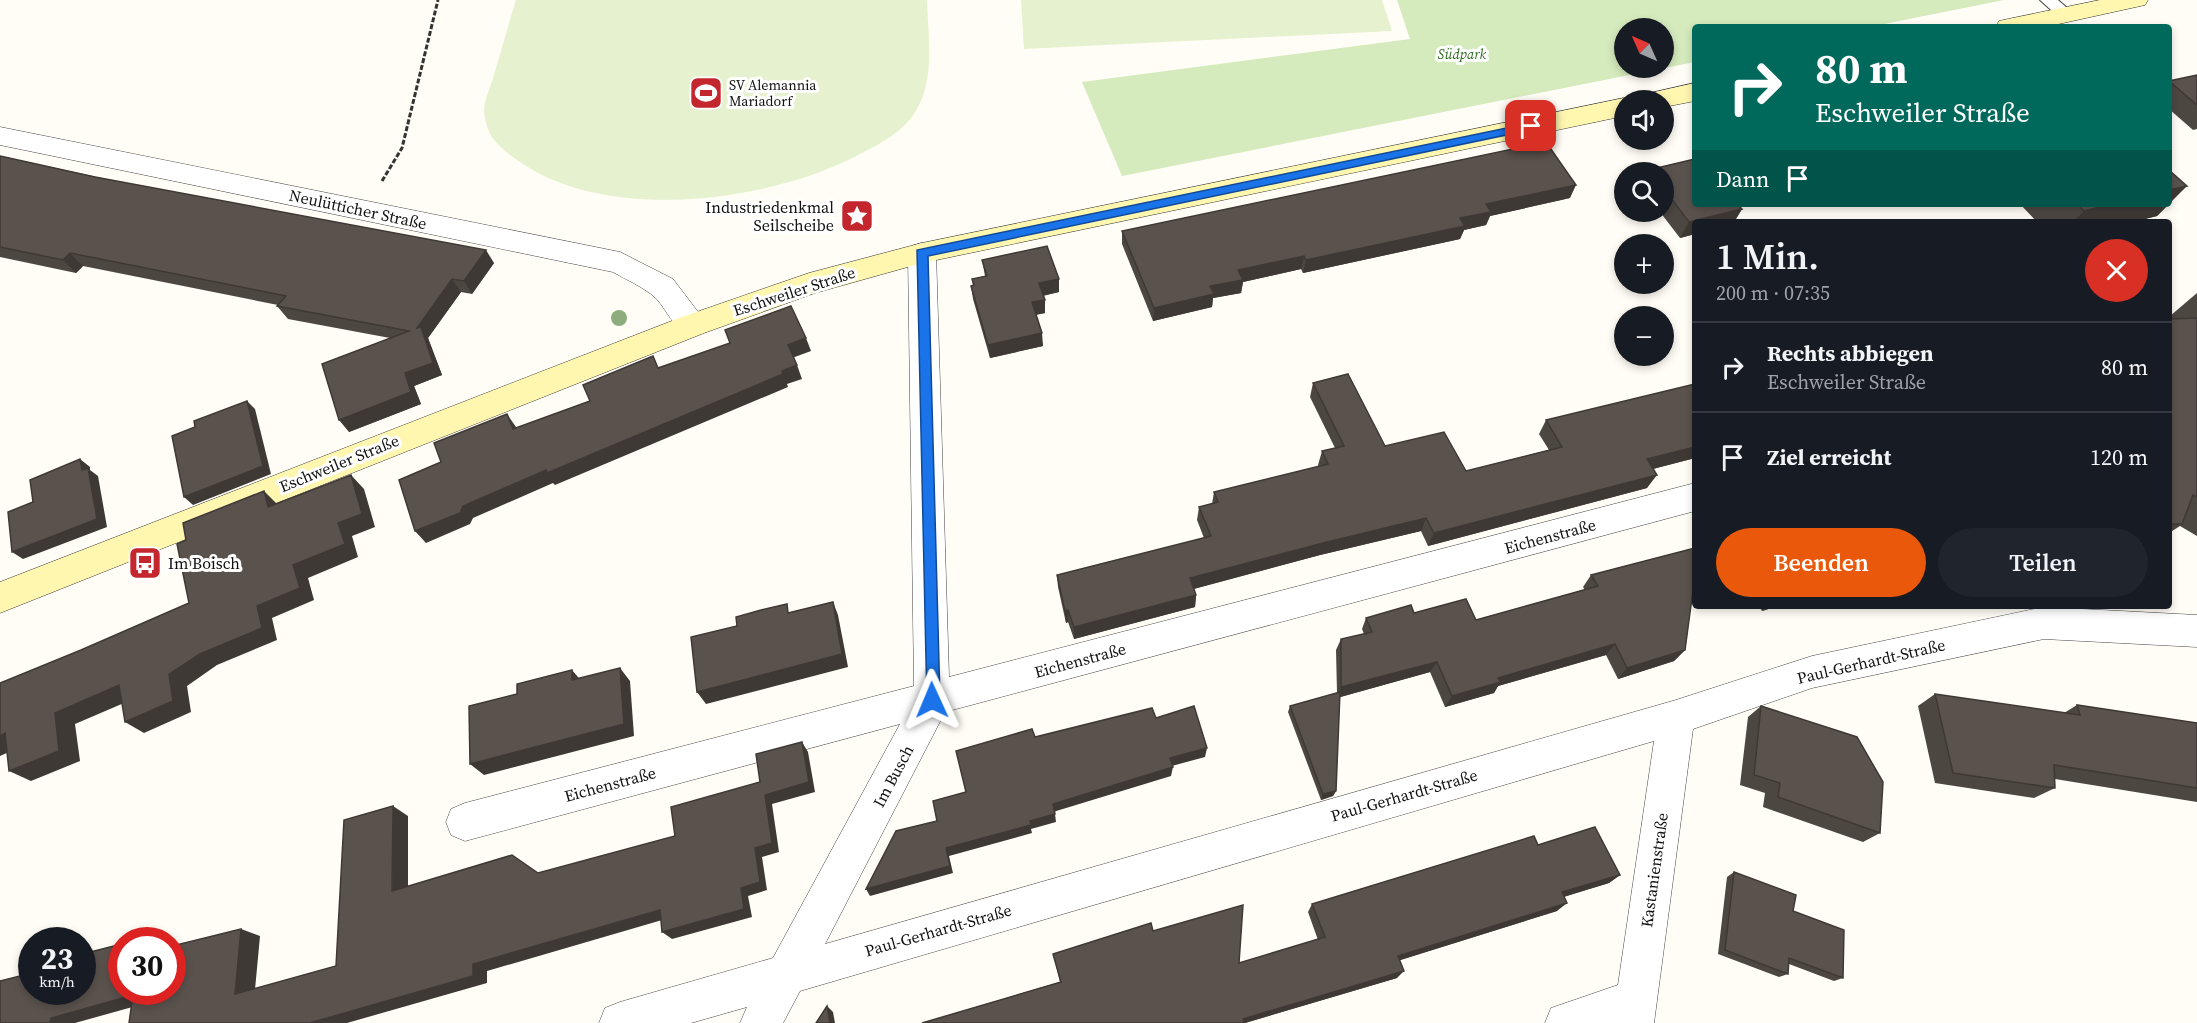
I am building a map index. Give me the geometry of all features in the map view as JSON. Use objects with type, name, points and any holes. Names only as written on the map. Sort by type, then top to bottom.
[{"type":"street","points":[[2015,24],[2058,7],[2136,0]]},
{"type":"street","points":[[1674,96],[1692,93]]},
{"type":"street","name":"Eschweiler Straße","points":[[0,598],[693,325],[809,284],[922,253],[1614,109]]},
{"type":"street","name":"Neulütticher Straße","points":[[0,136],[620,263],[663,287],[693,325]]},
{"type":"street","name":"Im Busch","points":[[761,1023],[932,700],[922,253]]},
{"type":"street","name":"Eichenstraße","points":[[465,822],[1692,498]]},
{"type":"street","name":"Paul-Gerhardt-Straße","points":[[620,1023],[1676,717],[1812,672],[2038,614],[2197,631]]},
{"type":"street","name":"Kastanienstraße","points":[[1634,1012],[1676,717]]},
{"type":"street","points":[[1566,1023],[1634,1012]]},
{"type":"path","points":[[364,210],[402,148],[438,0]]},
{"type":"green space","name":"SV Alemannia Mariadorf","points":[[516,0],[927,0],[929,68],[927,82],[918,107],[902,128],[872,148],[827,169],[784,183],[739,193],[691,199],[644,199],[598,194],[557,181],[520,162],[498,144],[488,129],[484,109]]},
{"type":"green space","points":[[1021,0],[1382,0],[1392,31],[1024,49]]},
{"type":"green space","name":"Südpark","points":[[1397,0],[2004,0],[1884,24],[1692,24],[1692,63],[1674,66],[1674,18],[1614,18],[1615,78],[1122,176],[1082,82],[1410,39]]},
{"type":"building","points":[[2197,75],[2197,105],[2172,84],[2172,80]]},
{"type":"building","points":[[1546,142],[1576,185],[1486,204],[1491,212],[1460,218],[1465,226],[1306,260],[1304,256],[1238,270],[1243,280],[1210,286],[1214,294],[1154,308],[1122,231]]},
{"type":"building","points":[[0,156],[95,177],[486,250],[464,281],[452,279],[417,328],[421,327],[433,363],[405,373],[411,392],[339,420],[322,364],[409,331],[277,306],[286,296],[70,253],[63,260],[0,247]]},
{"type":"building","points":[[1692,160],[1692,207],[1740,207],[1742,209],[1701,219],[1692,219],[1689,222],[1674,202],[1674,164]]},
{"type":"building","points":[[2172,173],[2187,186],[2172,189]]},
{"type":"building","points":[[2080,207],[2100,207],[2084,211]]},
{"type":"building","points":[[1047,246],[1059,279],[1039,283],[1045,300],[1032,302],[1042,333],[988,345],[971,286],[974,285],[972,279],[987,276],[982,260]]},
{"type":"building","points":[[791,306],[806,338],[788,345],[797,365],[782,371],[783,374],[547,473],[546,470],[463,506],[460,513],[415,531],[399,480],[441,462],[434,443],[507,414],[513,429],[590,401],[583,385],[653,356],[658,368],[730,343],[725,330]]},
{"type":"building","points":[[2197,318],[2197,497],[2193,495],[2182,524],[2172,524],[2172,319]]},
{"type":"building","points":[[1348,374],[1385,446],[1444,432],[1466,471],[1562,447],[1546,420],[1692,385],[1692,448],[1647,459],[1657,475],[1434,533],[1426,518],[1323,543],[1190,578],[1196,595],[1074,627],[1068,610],[1065,611],[1057,575],[1211,536],[1199,507],[1218,502],[1214,492],[1328,464],[1322,451],[1344,446],[1313,383]]},
{"type":"building","points":[[247,401],[263,466],[184,497],[172,436],[195,427],[194,421]]},
{"type":"building","points":[[80,459],[82,470],[88,468],[97,519],[12,552],[8,512],[33,502],[30,480]]},
{"type":"building","points":[[351,475],[362,514],[338,523],[345,544],[293,565],[300,588],[257,606],[262,628],[200,654],[169,674],[173,701],[125,722],[119,685],[55,713],[59,751],[9,771],[5,733],[0,736],[0,683],[189,603],[177,544],[186,540],[183,523],[264,491],[268,507]]},
{"type":"building","points":[[1692,549],[1692,598],[1685,650],[1627,668],[1615,644],[1498,678],[1501,682],[1452,696],[1437,662],[1341,687],[1341,639],[1372,632],[1366,618],[1411,605],[1414,613],[1466,599],[1476,620],[1598,586],[1591,575]]},
{"type":"building","points":[[833,602],[842,654],[697,692],[691,637],[737,626],[736,617],[761,610],[787,604],[788,613]]},
{"type":"building","points":[[620,668],[624,724],[470,764],[469,706],[517,694],[517,684],[572,670],[572,680]]},
{"type":"building","points":[[1340,692],[1336,791],[1323,794],[1290,706]]},
{"type":"building","points":[[1935,694],[2080,715],[2077,705],[2197,723],[2197,788],[2054,765],[2055,788],[1953,773]]},
{"type":"building","points":[[1194,706],[1207,748],[1170,758],[1173,767],[1053,804],[1055,814],[1030,821],[1031,825],[946,848],[950,866],[866,889],[896,831],[937,821],[933,801],[966,792],[956,751],[1032,729],[1035,737],[1152,708],[1156,718]]},
{"type":"building","points":[[1761,706],[1857,737],[1883,782],[1880,833],[1778,797],[1780,783],[1754,775]]},
{"type":"building","points":[[802,742],[809,782],[765,795],[772,843],[755,848],[760,882],[741,888],[744,909],[662,932],[660,910],[473,964],[473,976],[310,1023],[129,1023],[132,1005],[186,1005],[186,943],[241,929],[235,994],[336,966],[344,820],[393,806],[392,891],[512,855],[538,873],[675,836],[671,807],[760,782],[756,754]]},
{"type":"building","points":[[1595,827],[1620,875],[1562,892],[1567,903],[1398,956],[1404,971],[1243,1019],[1244,1023],[922,1023],[1061,982],[1053,954],[1151,923],[1153,931],[1243,905],[1239,963],[1325,937],[1312,904],[1534,836],[1538,845]]},
{"type":"building","points":[[1734,872],[1796,895],[1793,911],[1844,930],[1843,978],[1789,958],[1788,974],[1725,950]]},
{"type":"building","points":[[108,948],[108,1002],[51,1018],[50,1023],[0,1023],[0,981],[18,976],[18,1005],[96,1005],[96,950]]},
{"type":"building","points":[[827,1006],[830,1023],[816,1023]]},
{"type":"place","name":"SV Alemannia Mariadorf","points":[[706,93]]},
{"type":"place","name":"Industriedenkmal Seilscheibe","points":[[857,216]]},
{"type":"place","name":"Im Boisch","points":[[145,563]]},
{"type":"route","points":[[932,700],[922,253],[1531,126]]}]
